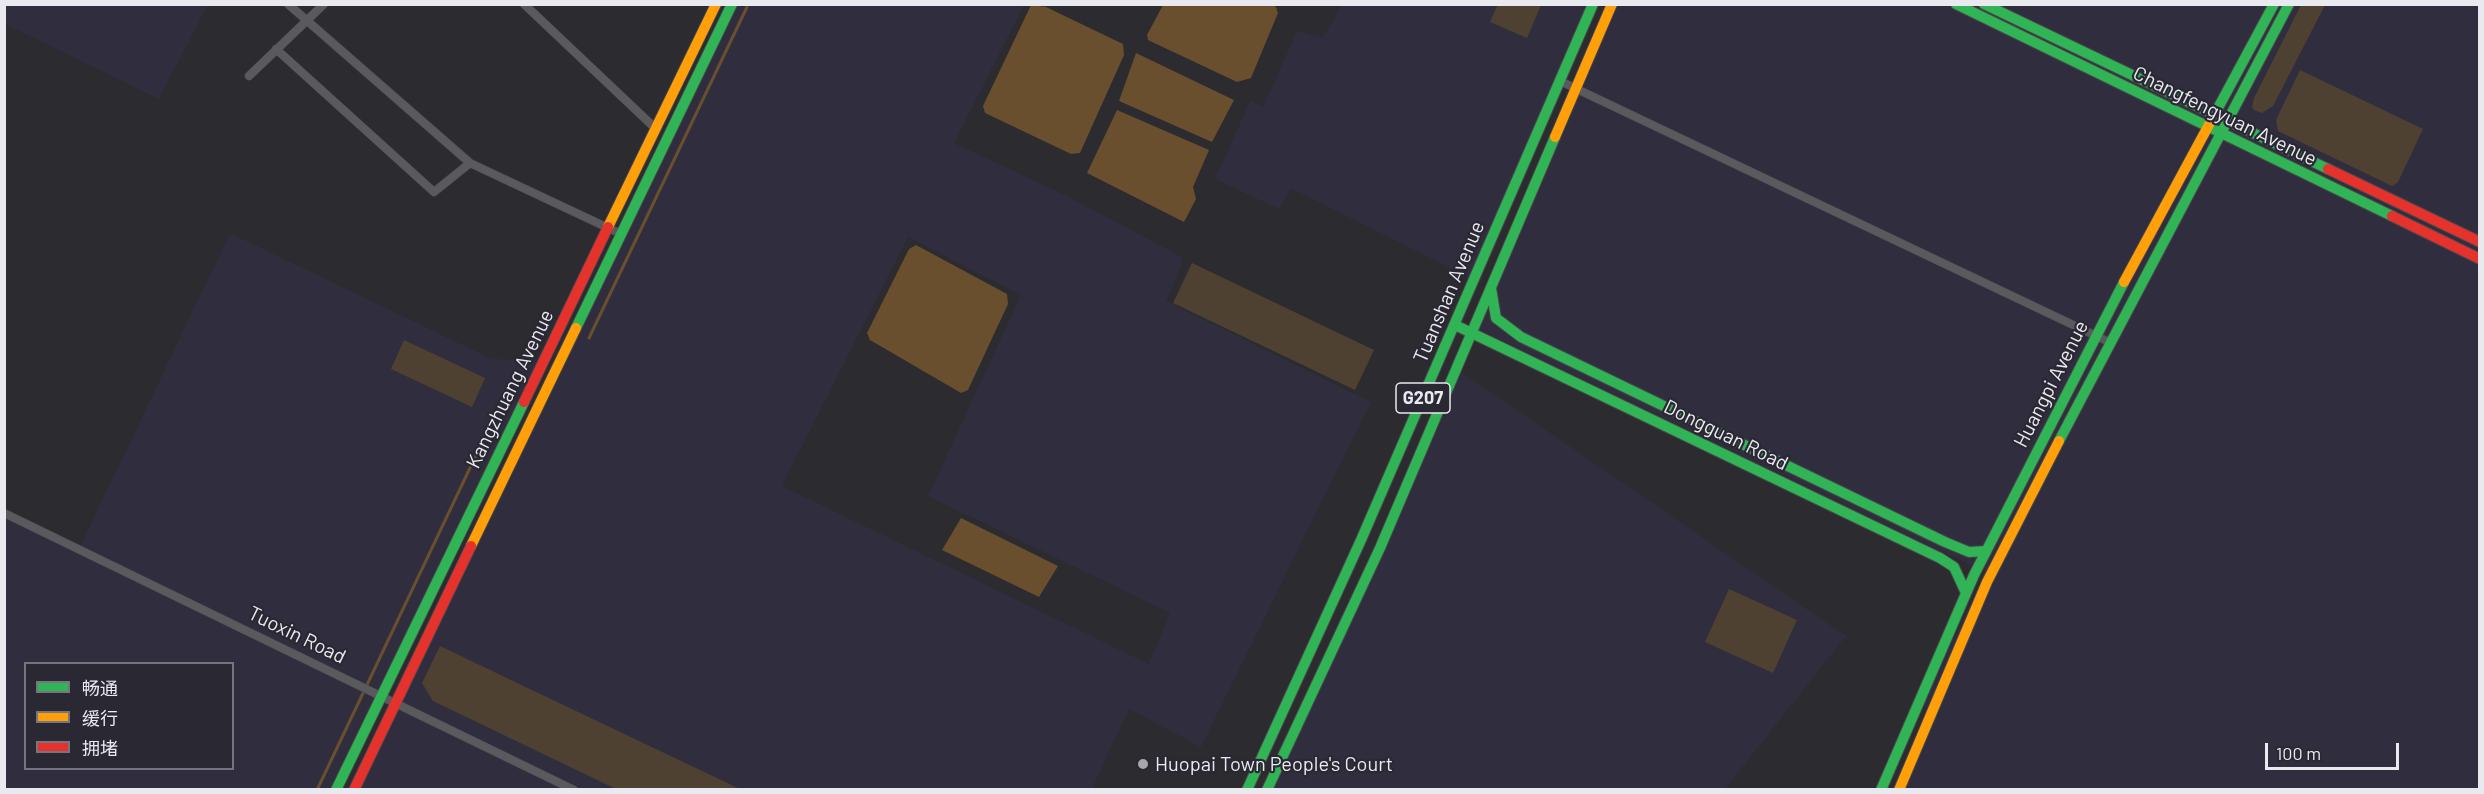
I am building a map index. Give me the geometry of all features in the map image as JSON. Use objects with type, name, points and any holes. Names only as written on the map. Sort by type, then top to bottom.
[{"type":"main road","name":"Kangzhuang Avenue","points":[[336,789],[716,4]]},
{"type":"main road","name":"Kangzhuang Avenue","points":[[354,789],[732,4]]},
{"type":"main road","name":"Tuanshan Avenue","points":[[1247,789],[1361,540],[1593,4]]},
{"type":"main road","name":"Tuanshan Avenue","points":[[1267,789],[1380,548],[1612,4]]},
{"type":"main road","name":"Changfengyuan Avenue","points":[[1956,4],[2480,259]]},
{"type":"main road","name":"Changfengyuan Avenue","points":[[1984,4],[2480,242]]},
{"type":"main road","name":"Huangpi Avenue","points":[[1881,789],[1986,551],[2096,335],[2274,4]]},
{"type":"main road","name":"Huangpi Avenue","points":[[1899,789],[1987,582],[2109,342],[2289,4]]},
{"type":"main road","name":"Dongguan Road","points":[[1491,288],[1496,318],[1521,337],[1945,542],[1970,552],[1986,551]]},
{"type":"main road","name":"Dongguan Road","points":[[1455,325],[1940,558],[1954,567],[1966,593]]},
{"type":"street","points":[[288,4],[470,163],[621,234]]},
{"type":"street","points":[[249,76],[324,4]]},
{"type":"street","points":[[524,4],[656,129]]},
{"type":"street","points":[[276,49],[434,192],[470,163]]},
{"type":"street","points":[[1560,81],[2109,342]]},
{"type":"street","name":"Tuoxin Road","points":[[4,513],[574,789]]},
{"type":"shaded area","points":[[1271,4],[1276,7],[1278,13],[1251,78],[1237,82],[1148,40],[1147,35],[1163,5]]},
{"type":"shaded area","points":[[1498,4],[1541,5],[1527,38],[1490,22]]},
{"type":"shaded area","points":[[4,5],[208,5],[159,99],[5,24]]},
{"type":"shaded area","points":[[732,5],[1024,5],[954,143],[1067,196],[1184,258],[1166,301],[1371,402],[1201,747],[1129,709],[1092,789],[354,790]],"holes":[[[908,237],[1021,295],[928,496],[1170,613],[1149,664],[782,486]]]},
{"type":"shaded area","points":[[1031,5],[1046,7],[1123,44],[1124,55],[1080,153],[1071,154],[985,113],[983,106]]},
{"type":"shaded area","points":[[1342,5],[1593,5],[1474,280],[1291,188],[1279,209],[1215,179],[1250,101],[1263,107],[1297,31],[1322,38]]},
{"type":"shaded area","points":[[1612,5],[2479,5],[2479,789],[1899,789],[1932,710],[1923,706],[1985,572],[1475,327]]},
{"type":"shaded area","points":[[2301,5],[2325,5],[2273,106],[2262,113],[2254,110],[2252,107],[2254,98]]},
{"type":"shaded area","points":[[1136,53],[1234,100],[1212,142],[1119,101]]},
{"type":"shaded area","points":[[2300,70],[2423,129],[2398,182],[2392,186],[2278,131],[2276,120]]},
{"type":"shaded area","points":[[1117,110],[1209,150],[1193,187],[1196,199],[1184,222],[1087,173]]},
{"type":"shaded area","points":[[230,233],[492,359],[544,361],[336,789],[5,789],[4,513],[79,549]]},
{"type":"shaded area","points":[[916,245],[1007,294],[1008,304],[968,390],[961,393],[870,340],[867,333],[909,249]]},
{"type":"shaded area","points":[[1192,263],[1374,350],[1355,390],[1173,303]]},
{"type":"shaded area","points":[[404,340],[485,378],[472,407],[391,369]]},
{"type":"shaded area","points":[[1457,369],[1846,636],[1725,789],[1267,790]]},
{"type":"shaded area","points":[[961,518],[1058,566],[1039,597],[942,550]]},
{"type":"shaded area","points":[[1729,589],[1797,620],[1773,673],[1705,642]]},
{"type":"shaded area","points":[[440,646],[740,789],[616,789],[433,701],[422,683]]},
{"type":"waterway","points":[[589,338],[747,7]]},
{"type":"waterway","points":[[317,790],[508,388]]},
{"type":"traffic: fast","points":[[576,328],[732,4]]},
{"type":"traffic: fast","points":[[1247,790],[1361,540],[1593,4]]},
{"type":"traffic: fast","points":[[1956,4],[2392,216]]},
{"type":"traffic: fast","points":[[1984,4],[2328,169]]},
{"type":"traffic: fast","points":[[2211,121],[2274,4]]},
{"type":"traffic: fast","points":[[2059,441],[2289,4]]},
{"type":"traffic: fast","points":[[1267,790],[1380,548],[1555,137]]},
{"type":"traffic: fast","points":[[1881,790],[1974,575],[2124,282]]},
{"type":"traffic: fast","points":[[1491,288],[1496,318],[1521,337],[1945,542],[1969,552],[1986,551]]},
{"type":"traffic: fast","points":[[1455,325],[1940,558],[1954,567],[1966,593]]},
{"type":"traffic: fast","points":[[336,790],[524,402]]},
{"type":"traffic: slow","points":[[608,227],[716,4]]},
{"type":"traffic: slow","points":[[1555,137],[1612,4]]},
{"type":"traffic: slow","points":[[2124,282],[2211,121]]},
{"type":"traffic: slow","points":[[471,546],[576,328]]},
{"type":"traffic: slow","points":[[1899,790],[1987,582],[2059,441]]},
{"type":"traffic: jam","points":[[2328,169],[2480,242]]},
{"type":"traffic: jam","points":[[2392,216],[2480,259]]},
{"type":"traffic: jam","points":[[524,402],[608,227]]},
{"type":"traffic: jam","points":[[354,790],[471,546]]},
{"type":"place","name":"Huopai Town People's Court","points":[[1143,764]]}]
